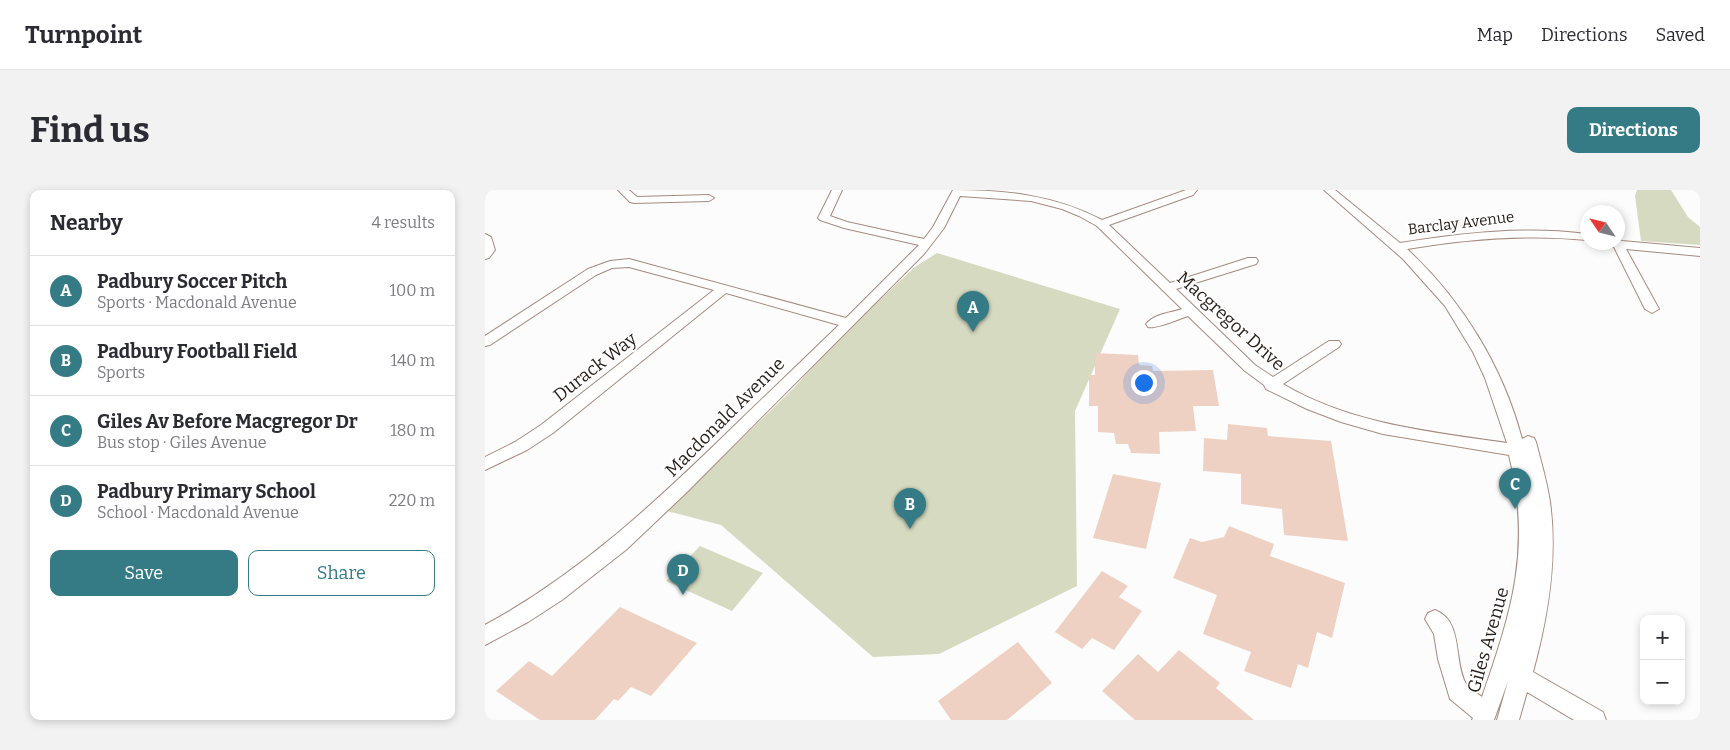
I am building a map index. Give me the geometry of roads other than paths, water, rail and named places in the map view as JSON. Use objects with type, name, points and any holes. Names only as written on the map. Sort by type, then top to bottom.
[{"type":"street","points":[[623,190],[634,200],[709,198]]},
{"type":"street","points":[[837,190],[829,203],[824,218],[844,225],[927,243]]},
{"type":"street","name":"Macgregor Drive","points":[[1008,190],[1036,193],[1067,200],[1104,222],[1275,382]]},
{"type":"street","points":[[1104,222],[1189,193],[1192,190]]},
{"type":"street","name":"Giles Avenue","points":[[1329,190],[1407,250]]},
{"type":"street","name":"Giles Avenue","points":[[1339,190],[1407,250],[1470,331],[1492,372],[1522,446],[1542,509],[1544,539],[1541,580],[1535,617],[1521,677],[1508,720]]},
{"type":"street","name":"Macdonald Avenue","points":[[485,636],[511,622],[554,593],[602,558],[653,516],[849,323],[927,243],[957,192]]},
{"type":"street","name":"Macgregor Drive","points":[[957,192],[1044,199],[1104,222]]},
{"type":"street","name":"Barclay Avenue","points":[[1407,250],[1494,233],[1540,232],[1580,236]]},
{"type":"street","points":[[485,237],[489,250],[485,255]]},
{"type":"street","name":"Barclay Avenue","points":[[1407,250],[1493,239],[1543,237],[1580,241]]},
{"type":"street","points":[[1625,243],[1700,247]]},
{"type":"street","points":[[1625,244],[1700,252]]},
{"type":"street","points":[[1622,250],[1652,309]]},
{"type":"street","points":[[1173,287],[1252,261]]},
{"type":"street","points":[[485,342],[592,272],[610,265],[629,263],[722,290],[849,323]]},
{"type":"street","name":"Macgregor Drive","points":[[1173,287],[1191,311],[1245,364],[1275,382],[1353,411],[1522,446]]},
{"type":"street","name":"Durack Way","points":[[485,464],[521,446],[547,428],[722,290]]},
{"type":"street","points":[[1153,324],[1162,319],[1191,311]]},
{"type":"street","points":[[1275,382],[1334,344]]},
{"type":"street","name":"Giles Avenue","points":[[1485,717],[1514,634],[1525,582],[1529,551],[1522,446]]},
{"type":"street","points":[[1435,619],[1444,631],[1448,660],[1458,692],[1485,717]]},
{"type":"street","points":[[1503,667],[1595,720]]},
{"type":"place","name":"Padbury Soccer Pitch","points":[[973,332]]},
{"type":"place","name":"Giles Av Before Macgregor Dr","points":[[1515,509]]},
{"type":"place","name":"Padbury Football Field","points":[[910,529]]},
{"type":"place","name":"Padbury Primary School","points":[[683,595]]}]
